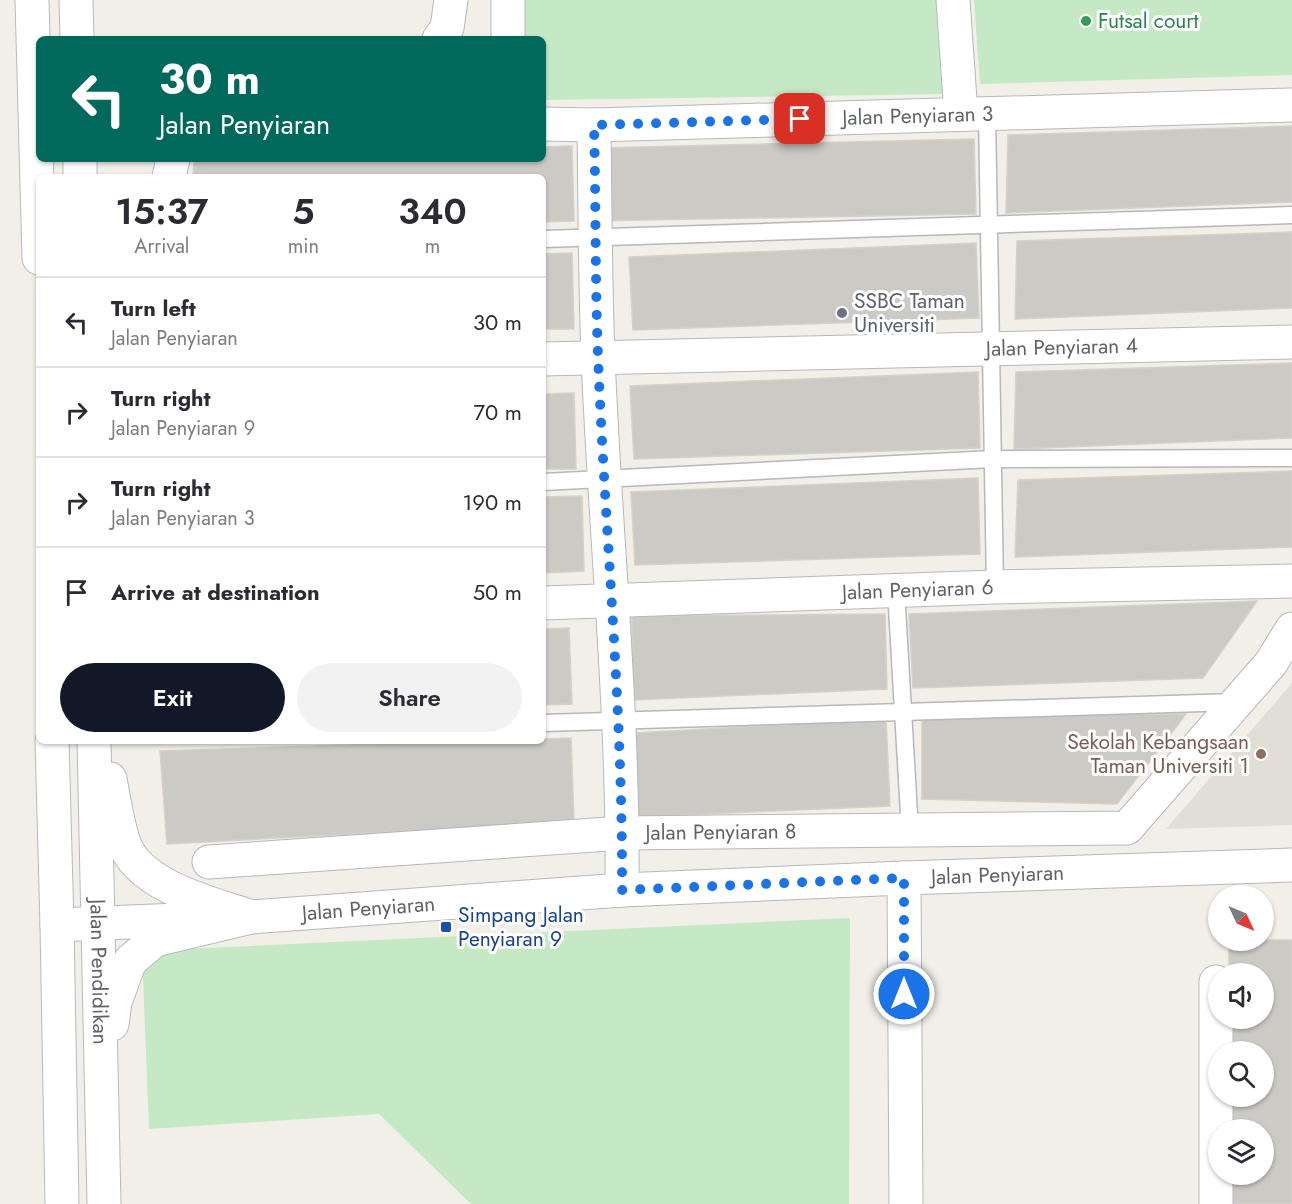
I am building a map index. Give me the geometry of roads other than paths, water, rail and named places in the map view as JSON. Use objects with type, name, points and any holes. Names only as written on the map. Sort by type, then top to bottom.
[{"type":"street","points":[[33,0],[36,129]]},
{"type":"street","points":[[76,0],[77,36]]},
{"type":"street","points":[[441,36],[447,28],[450,0]]},
{"type":"street","points":[[508,0],[508,36]]},
{"type":"street","points":[[953,0],[974,114]]},
{"type":"street","name":"Jalan Penyiaran 3","points":[[546,123],[594,125],[1292,105]]},
{"type":"street","points":[[594,125],[598,356],[618,721],[622,890]]},
{"type":"street","name":"Jalan Penyiaran 4","points":[[546,359],[1292,342]]},
{"type":"street","name":"Jalan Penyiaran 6","points":[[546,603],[995,587],[1292,581]]},
{"type":"street","points":[[1237,702],[1271,663],[1292,629]]},
{"type":"street","name":"Jalan Penyiaran 8","points":[[209,862],[622,833],[1127,828],[1237,702]]},
{"type":"street","name":"Jalan Pendidikan","points":[[52,744],[62,1204]]},
{"type":"street","name":"Jalan Pendidikan","points":[[94,744],[104,1204]]},
{"type":"street","points":[[102,744],[124,845],[144,872],[188,897],[250,917]]},
{"type":"street","name":"Jalan Penyiaran","points":[[57,926],[250,917],[622,890],[1292,865]]},
{"type":"street","points":[[904,878],[906,1204]]},
{"type":"street","points":[[103,1133],[109,1045],[115,1002],[130,961],[155,940],[250,917]]},
{"type":"street","points":[[1216,1029],[1216,1204]]},
{"type":"lane","points":[[974,114],[989,226],[995,587]]},
{"type":"lane","points":[[546,239],[1292,215]]},
{"type":"lane","points":[[546,482],[993,459],[1292,458]]},
{"type":"lane","points":[[896,590],[910,831]]},
{"type":"lane","points":[[546,723],[1237,702]]},
{"type":"place","name":"Futsal court","points":[[1086,21]]},
{"type":"place","name":"SSBC Taman Universiti","points":[[842,313]]},
{"type":"place","name":"Sekolah Kebangsaan Taman Universiti 1","points":[[1261,754]]},
{"type":"place","name":"Simpang Jalan Penyiaran 9","points":[[446,927]]}]
